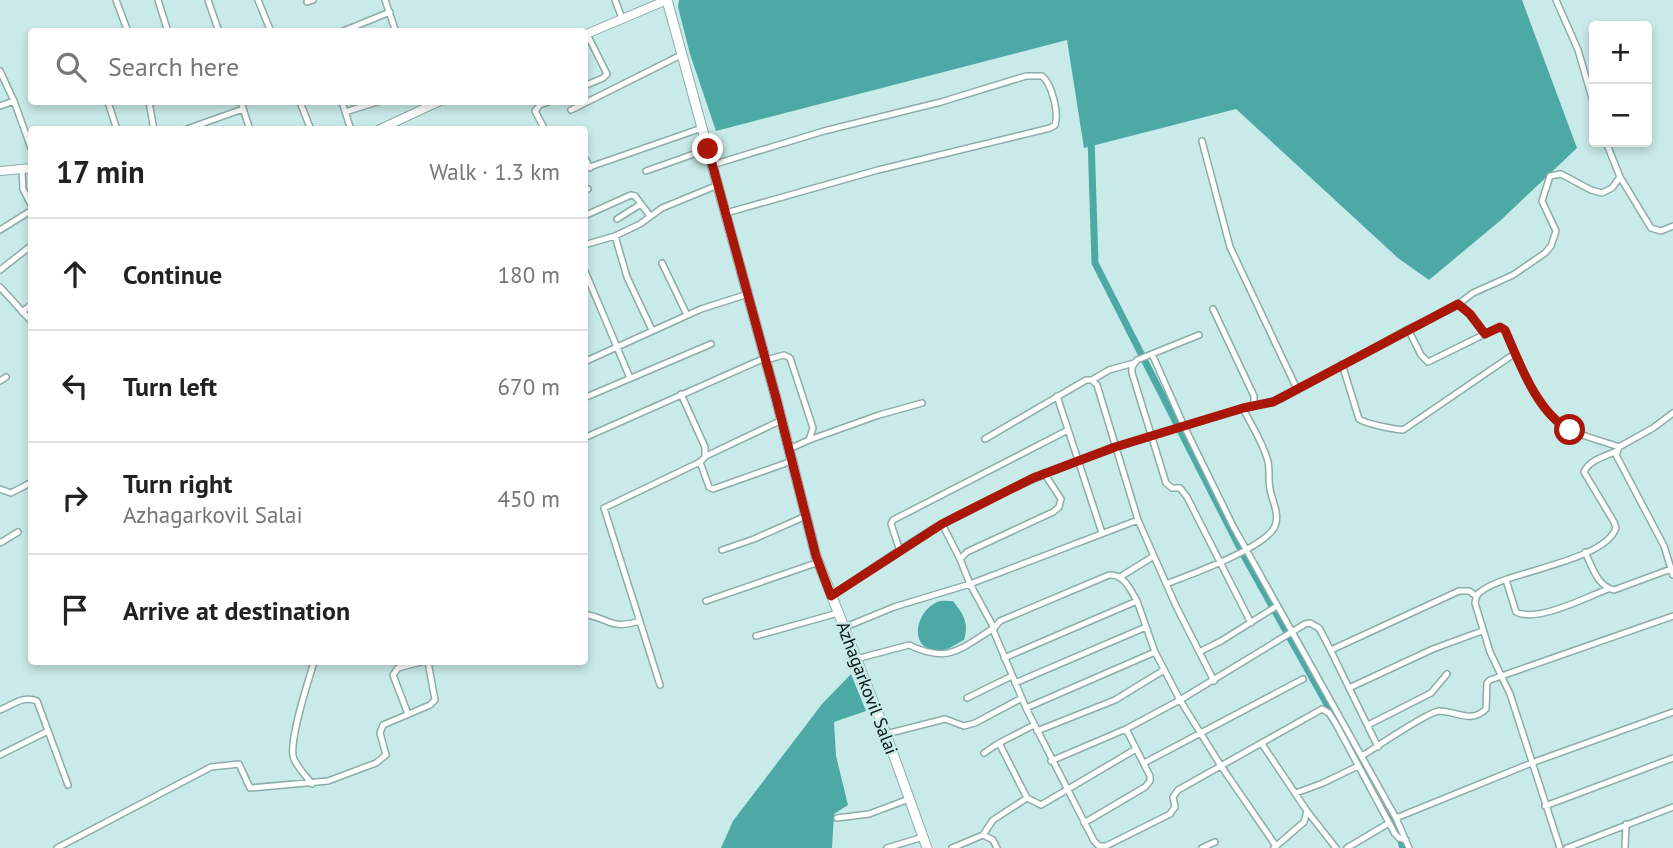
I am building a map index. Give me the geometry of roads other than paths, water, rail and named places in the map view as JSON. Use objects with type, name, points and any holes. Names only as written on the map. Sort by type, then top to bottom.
[{"type":"main road","points":[[588,33],[667,0]]},
{"type":"main road","name":"Azhagarkovil Salai","points":[[667,0],[819,562],[927,848]]},
{"type":"main road","points":[[385,126],[424,105]]},
{"type":"main road","points":[[0,171],[28,169]]},
{"type":"street","points":[[117,0],[127,28]]},
{"type":"street","points":[[158,0],[167,28]]},
{"type":"street","points":[[208,0],[218,28]]},
{"type":"street","points":[[258,0],[269,28]]},
{"type":"street","points":[[385,0],[395,28]]},
{"type":"street","points":[[615,0],[622,18]]},
{"type":"street","points":[[1556,0],[1578,50],[1589,88]]},
{"type":"street","points":[[351,28],[390,12]]},
{"type":"street","points":[[588,38],[607,74],[588,84]]},
{"type":"street","points":[[588,102],[681,55]]},
{"type":"street","points":[[0,71],[28,140]]},
{"type":"street","points":[[712,164],[1026,76],[1042,76],[1049,84],[1057,117],[1055,125],[1050,128],[878,170],[726,213]]},
{"type":"street","points":[[0,106],[13,101]]},
{"type":"street","points":[[109,105],[116,126]]},
{"type":"street","points":[[150,105],[153,126]]},
{"type":"street","points":[[242,105],[249,126]]},
{"type":"street","points":[[301,105],[309,126]]},
{"type":"street","points":[[343,105],[350,126]]},
{"type":"street","points":[[345,112],[367,105]]},
{"type":"street","points":[[540,105],[535,111],[543,126]]},
{"type":"street","points":[[571,110],[581,105]]},
{"type":"street","points":[[195,126],[243,109]]},
{"type":"street","points":[[588,169],[702,128]]},
{"type":"street","points":[[1202,141],[1230,247],[1297,389]]},
{"type":"street","points":[[1608,147],[1620,177],[1651,228],[1661,231],[1673,226]]},
{"type":"street","points":[[646,171],[708,149]]},
{"type":"street","points":[[22,170],[23,189],[28,200]]},
{"type":"street","points":[[831,596],[942,524],[1044,473],[1115,447],[1243,408],[1273,402],[1408,328],[1458,304],[1473,293],[1513,275],[1551,246],[1556,231],[1542,201],[1550,176],[1561,174],[1602,194],[1612,188],[1620,177]]},
{"type":"street","points":[[588,244],[615,236],[662,208],[718,185]]},
{"type":"street","points":[[588,214],[631,195],[635,196],[650,216]]},
{"type":"street","points":[[617,219],[641,204]]},
{"type":"street","points":[[0,230],[28,212]]},
{"type":"street","points":[[615,236],[627,276],[652,330]]},
{"type":"street","points":[[0,270],[28,248]]},
{"type":"street","points":[[662,263],[687,315]]},
{"type":"street","points":[[588,278],[631,378]]},
{"type":"street","points":[[0,288],[28,318]]},
{"type":"street","points":[[588,360],[687,315],[748,293]]},
{"type":"street","points":[[1458,304],[1470,314],[1485,334]]},
{"type":"street","points":[[22,312],[28,307]]},
{"type":"street","points":[[1213,309],[1254,396],[1254,406]]},
{"type":"street","points":[[1408,328],[1421,355],[1428,362],[1503,328],[1531,388],[1559,423],[1618,449]]},
{"type":"street","points":[[985,439],[1086,380],[1092,380],[1109,370],[1199,335]]},
{"type":"street","points":[[588,396],[711,344]]},
{"type":"street","points":[[1342,364],[1359,419],[1368,424],[1403,430],[1514,354]]},
{"type":"street","points":[[588,436],[681,394],[766,359],[784,355],[790,358],[813,428],[809,440]]},
{"type":"street","points":[[1149,355],[1243,551],[1362,756],[1396,818],[1403,839]]},
{"type":"street","points":[[1135,361],[1132,373],[1167,483],[1172,488],[1180,488],[1183,491],[1251,623]]},
{"type":"street","points":[[0,381],[6,377]]},
{"type":"street","points":[[1092,380],[1097,385],[1139,520],[1166,584],[1214,681]]},
{"type":"street","points":[[681,394],[705,447],[705,457]]},
{"type":"street","points":[[1057,396],[1102,533]]},
{"type":"street","points":[[789,449],[878,415],[922,403]]},
{"type":"street","points":[[1166,584],[1243,551],[1270,534],[1275,527],[1277,519],[1269,486],[1267,458],[1243,408]]},
{"type":"street","points":[[1560,848],[1545,806],[1534,762],[1482,631],[1475,603],[1476,596],[1490,586],[1552,566],[1611,537],[1616,528],[1586,477],[1586,468],[1673,413]]},
{"type":"street","points":[[660,685],[604,508],[782,421]]},
{"type":"street","points":[[900,551],[892,520],[1068,430]]},
{"type":"street","points":[[1585,552],[1602,585],[1608,589],[1614,590],[1672,572],[1664,546],[1632,483],[1620,466],[1618,449]]},
{"type":"street","points":[[700,463],[709,487],[713,489],[792,461]]},
{"type":"street","points":[[960,559],[967,552],[1059,507],[1060,499],[1044,473]]},
{"type":"street","points":[[0,489],[10,493],[28,484]]},
{"type":"street","points":[[722,550],[806,516]]},
{"type":"street","points":[[843,628],[894,607],[970,584],[1139,520]]},
{"type":"street","points":[[942,524],[994,628],[1021,698],[1051,761],[1099,846],[1106,846],[1170,814],[1175,807],[1173,797],[1178,790],[1316,712],[1326,710],[1389,823],[1409,848]]},
{"type":"street","points":[[0,543],[18,532]]},
{"type":"street","points":[[1664,546],[1673,544]]},
{"type":"street","points":[[1119,577],[1154,556]]},
{"type":"street","points":[[706,601],[819,562]]},
{"type":"street","points":[[856,659],[909,645],[923,651],[950,654],[994,628],[1000,621],[1109,575],[1119,577],[1127,584],[1137,601],[1155,652],[1180,700],[1275,847],[1304,822],[1307,811]]},
{"type":"street","points":[[1506,580],[1516,612],[1528,616],[1608,589]]},
{"type":"street","points":[[1331,650],[1459,591],[1469,591],[1476,596]]},
{"type":"street","points":[[1004,657],[1137,601]]},
{"type":"street","points":[[1199,652],[1274,608]]},
{"type":"street","points":[[756,636],[838,613]]},
{"type":"street","points":[[588,615],[623,626],[640,621]]},
{"type":"street","points":[[1362,756],[1436,712],[1467,717],[1482,713],[1486,709],[1487,683],[1502,676],[1673,616]]},
{"type":"street","points":[[1051,761],[1126,729],[1180,700],[1305,624],[1315,625],[1331,650],[1378,747]]},
{"type":"street","points":[[967,698],[1146,627]]},
{"type":"street","points":[[1349,688],[1433,649],[1482,631]]},
{"type":"street","points":[[1026,708],[1155,652]]},
{"type":"street","points":[[309,784],[293,759],[293,748],[313,665]]},
{"type":"street","points":[[408,714],[393,674],[398,668],[410,665]]},
{"type":"street","points":[[57,848],[211,767],[239,764],[250,788],[328,781],[384,759],[386,751],[381,729],[387,723],[430,705],[435,700],[429,665]]},
{"type":"street","points":[[1037,732],[1115,700],[1164,670]]},
{"type":"street","points":[[1368,725],[1432,693],[1447,674]]},
{"type":"street","points":[[1144,763],[1303,679]]},
{"type":"street","points":[[886,734],[945,719],[964,726],[984,719],[1021,698]]},
{"type":"street","points":[[0,710],[23,699],[37,701],[68,785]]},
{"type":"street","points":[[1396,818],[1534,762],[1673,712]]},
{"type":"street","points":[[984,753],[1034,725]]},
{"type":"street","points":[[1084,823],[1145,787],[1150,781],[1126,729]]},
{"type":"street","points":[[0,755],[48,731]]},
{"type":"street","points":[[999,743],[1027,798],[1041,805],[1136,749]]},
{"type":"street","points":[[1262,744],[1307,811],[1336,848]]},
{"type":"street","points":[[1545,806],[1673,758]]},
{"type":"street","points":[[1296,793],[1358,766]]},
{"type":"street","points":[[952,848],[983,835],[993,820],[1027,798]]},
{"type":"street","points":[[837,818],[869,814],[909,799]]},
{"type":"street","points":[[1567,848],[1673,807]]},
{"type":"street","points":[[1348,848],[1389,823]]},
{"type":"street","points":[[1625,848],[1626,824]]},
{"type":"street","points":[[983,835],[993,840],[997,848]]},
{"type":"street","points":[[887,848],[923,837]]},
{"type":"street","points":[[1202,848],[1214,842]]},
{"type":"water","points":[[679,0],[1522,0],[1577,148],[1501,220],[1429,280],[1398,258],[1236,109],[1084,148],[1067,40],[716,131],[690,54],[678,7]]},
{"type":"water","points":[[953,601],[964,619],[964,640],[943,650],[932,650],[924,646],[918,632],[923,615],[937,602]]},
{"type":"water","points":[[851,674],[866,711],[834,722],[836,756],[848,805],[834,814],[832,848],[721,848],[733,821],[822,704]]},
{"type":"waterway","points":[[1091,138],[1095,263],[1243,554],[1398,831],[1403,848]]}]
